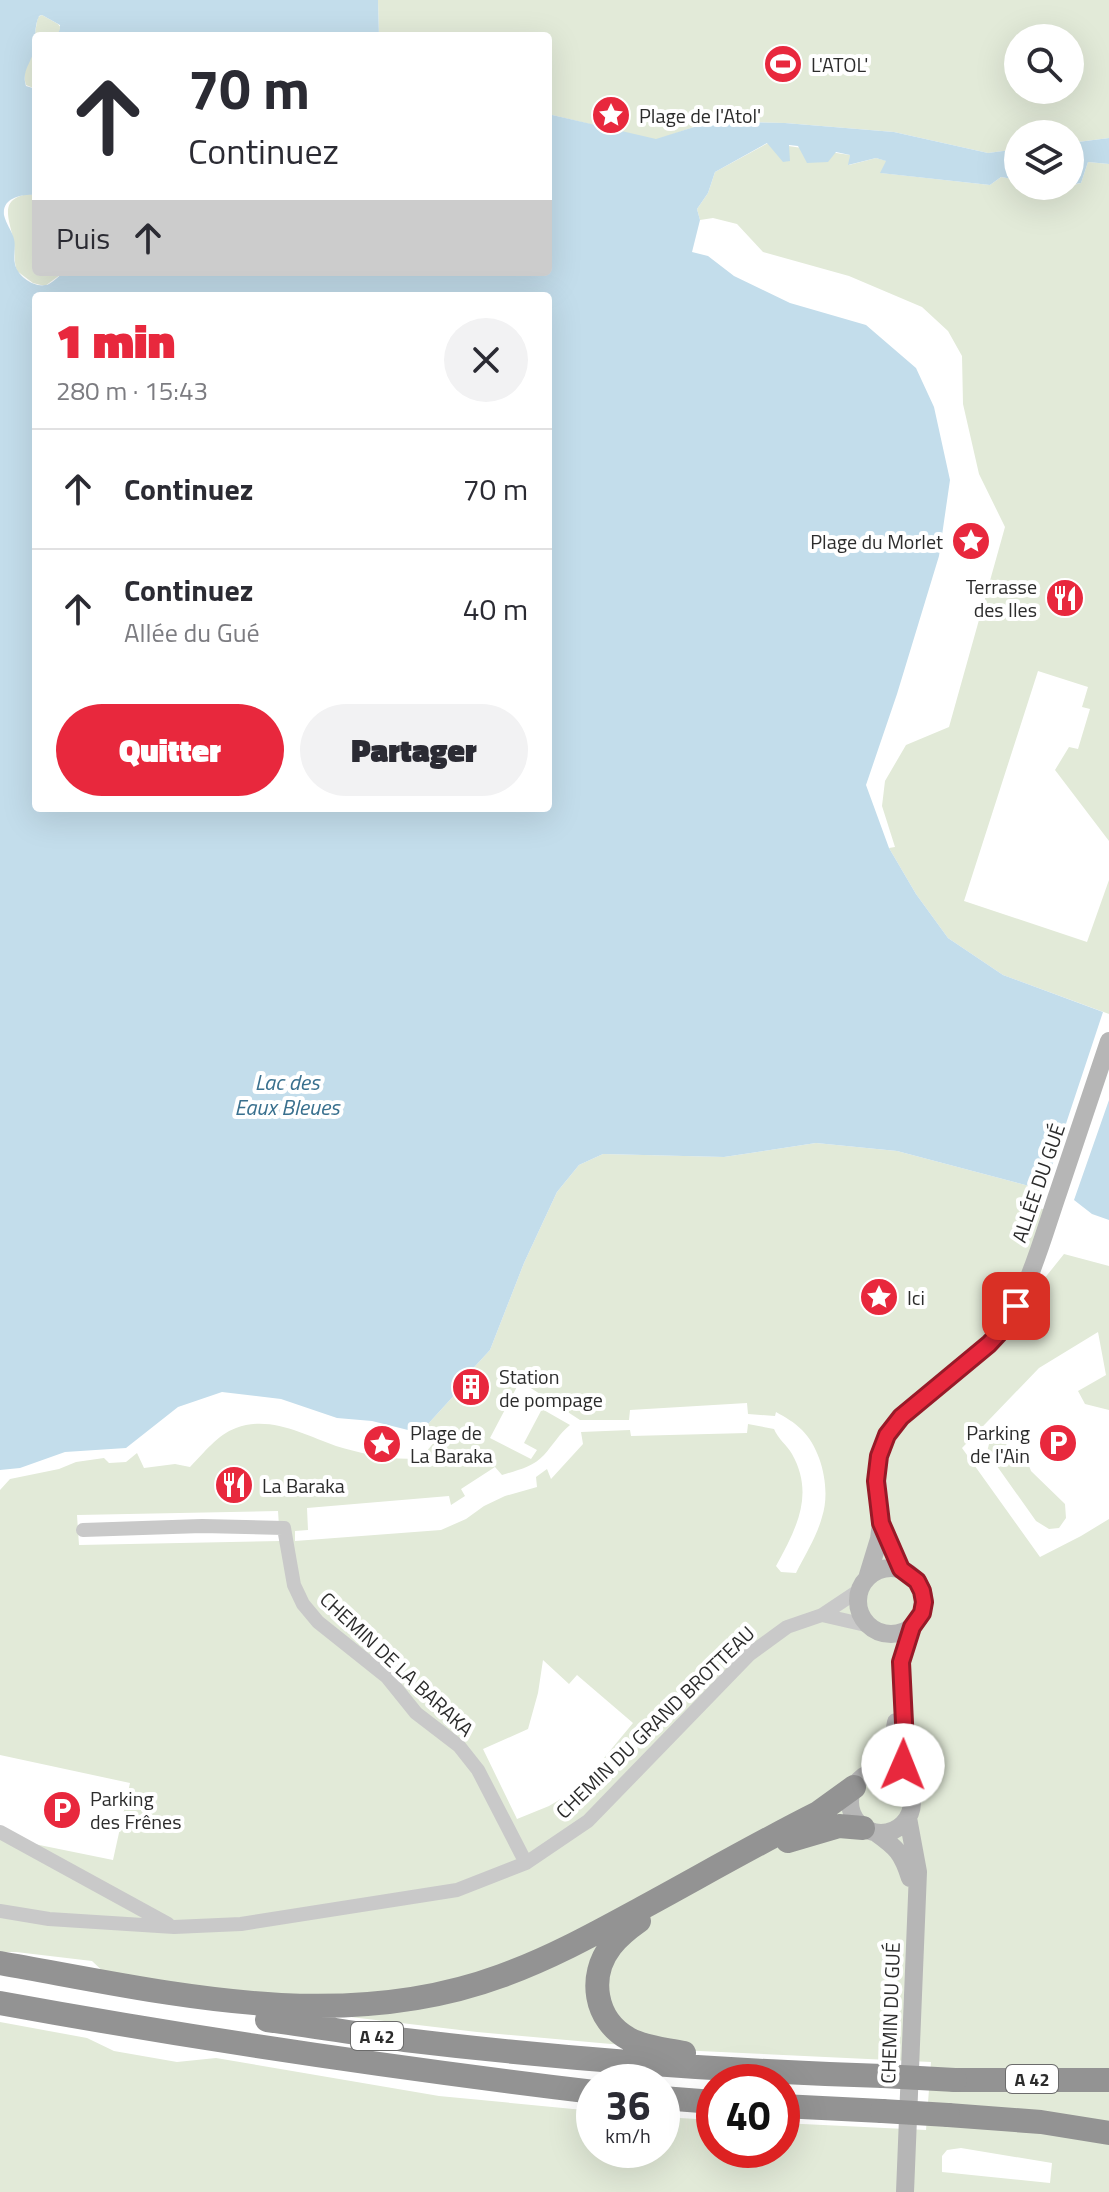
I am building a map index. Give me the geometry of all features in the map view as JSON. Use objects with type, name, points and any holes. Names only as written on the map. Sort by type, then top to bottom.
[{"type":"highway","points":[[0,1963],[229,2002],[289,2007],[365,2005],[434,1995],[499,1977],[578,1943],[818,1813],[854,1787]]},
{"type":"highway","points":[[744,2064],[732,2057],[642,2045],[626,2037],[612,2026],[599,2003],[597,1984],[603,1959],[621,1934],[639,1921],[768,1849],[839,1826],[870,1830]]},
{"type":"highway","name":"A 42","points":[[0,1975],[163,2004],[404,2040],[696,2067]]},
{"type":"highway","name":"A 42","points":[[0,2003],[159,2032],[576,2090]]},
{"type":"highway","name":"A 42","points":[[800,2073],[955,2080],[1109,2080]]},
{"type":"highway","name":"A 42","points":[[800,2107],[1041,2122],[1109,2133]]},
{"type":"highway","points":[[1041,2122],[1109,2141]]},
{"type":"street","name":"ALLÉE DU GUÉ","points":[[863,1583],[879,1539],[881,1523],[876,1481],[879,1456],[887,1435],[901,1417],[989,1344],[1012,1315],[1043,1239],[1109,1041]]},
{"type":"street","name":"ALLÉE DU GUÉ","points":[[881,1523],[901,1569]]},
{"type":"street","name":"CHEMIN DE LA BARAKA","points":[[83,1530],[202,1526],[284,1528],[294,1585],[303,1604],[318,1622],[387,1677],[416,1713],[459,1746],[478,1770],[526,1863]]},
{"type":"street","points":[[879,1771],[892,1744],[896,1725],[895,1657],[859,1611],[863,1583],[884,1568],[901,1569],[913,1576],[922,1591],[924,1602],[901,1662],[905,1743],[902,1778]]},
{"type":"street","name":"CHEMIN DU GRAND BROTTEAU","points":[[0,1911],[49,1919],[174,1927],[241,1924],[457,1890],[526,1863],[588,1821],[750,1654],[787,1627],[822,1615],[863,1583]]},
{"type":"street","points":[[822,1615],[896,1634],[912,1627]]},
{"type":"street","points":[[879,1771],[902,1778],[912,1799],[908,1818],[894,1831],[870,1830],[857,1822],[850,1801],[854,1787],[867,1774],[879,1771]]},
{"type":"street","name":"CHEMIN DU GUÉ","points":[[905,2192],[918,1872],[908,1818]]},
{"type":"street","name":"CHEMIN DU GUÉ","points":[[870,1830],[891,1844],[904,1858],[917,1900]]},
{"type":"street","points":[[0,1832],[174,1927]]},
{"type":"green space","name":"L'ATOL'","points":[[378,0],[1109,0],[1109,138],[1084,141],[1084,120],[1004,120],[1004,151],[988,153],[894,132],[785,123],[742,122],[694,127],[656,140],[552,115],[552,32],[379,32]]},
{"type":"green space","points":[[42,15],[58,24],[61,28],[59,32],[36,32],[38,17]]},
{"type":"green space","points":[[32,45],[32,87],[26,85],[27,62]]},
{"type":"green space","points":[[768,143],[850,155],[849,165],[876,158],[887,161],[881,173],[990,185],[1004,178],[1004,200],[1084,200],[1084,174],[1088,162],[1109,164],[1109,841],[1055,770],[1069,747],[1078,749],[1090,709],[1082,707],[1088,687],[1038,671],[964,901],[1087,942],[1109,880],[1109,1014],[1003,975],[948,938],[916,894],[889,848],[895,847],[882,806],[885,781],[906,745],[949,727],[1005,527],[979,474],[963,404],[962,356],[948,331],[922,307],[849,276],[763,252],[737,224],[713,218],[700,220],[697,209],[708,193],[715,172]]},
{"type":"green space","points":[[32,194],[32,276],[59,276],[45,286],[33,283],[17,271],[8,210],[19,196]]},
{"type":"green space","points":[[816,1143],[897,1151],[1044,1190],[1039,1208],[1057,1213],[1033,1284],[1040,1284],[1064,1254],[1109,1266],[1109,1410],[1085,1404],[1078,1391],[1106,1375],[1098,1332],[1039,1368],[962,1448],[1040,1557],[1109,1519],[1109,2192],[0,2192],[0,2022],[87,2038],[114,2051],[177,2062],[216,2058],[439,2096],[576,2109],[576,2168],[680,2168],[680,2118],[696,2119],[696,2168],[800,2168],[800,2124],[926,2130],[931,2062],[678,2050],[477,2032],[342,2016],[108,1976],[92,1961],[0,1952],[0,1837],[113,1860],[130,1783],[0,1755],[0,1490],[10,1479],[59,1469],[76,1462],[104,1458],[109,1463],[126,1462],[137,1453],[144,1468],[175,1464],[190,1467],[229,1431],[262,1424],[287,1428],[367,1454],[400,1459],[421,1458],[436,1440],[428,1424],[490,1350],[524,1263],[557,1192],[579,1165],[603,1154],[724,1157]],"holes":[[[520,1381],[580,1420],[629,1420],[630,1410],[747,1403],[748,1414],[775,1416],[776,1412],[796,1425],[815,1448],[825,1483],[822,1517],[796,1573],[781,1572],[776,1566],[800,1512],[802,1484],[799,1469],[774,1429],[748,1424],[747,1433],[631,1436],[630,1430],[581,1432],[583,1444],[551,1479],[547,1469],[536,1477],[537,1487],[505,1496],[441,1530],[295,1541],[295,1531],[308,1530],[307,1508],[449,1496],[451,1505],[465,1496],[461,1489],[495,1467],[502,1475],[535,1462],[570,1425],[542,1409],[524,1443],[537,1450],[531,1459],[490,1438]],[[278,1511],[280,1541],[79,1545],[77,1515]],[[543,1660],[569,1684],[577,1675],[633,1723],[579,1788],[549,1806],[517,1819],[483,1749],[528,1729]],[[961,2148],[1052,2163],[1050,2183],[942,2172],[942,2156],[947,2150]]]},
{"type":"green space","points":[[1001,1436],[1008,1439],[1006,1446],[1000,1447],[1000,1453],[1005,1457],[1012,1452],[1026,1458],[1031,1471],[1065,1504],[1066,1518],[1059,1528],[1049,1529],[1036,1521],[987,1452],[990,1440]]},
{"type":"water","name":"Lac des Eaux Bleues","points":[[0,0],[378,0],[379,32],[59,32],[60,25],[39,16],[36,32],[32,32],[32,56],[25,75],[26,86],[32,88],[32,195],[10,200],[4,209],[14,239],[17,269],[28,281],[38,285],[49,284],[59,276],[552,276],[552,115],[656,139],[694,127],[742,122],[785,123],[894,132],[988,153],[1004,151],[1004,178],[990,185],[880,173],[886,161],[876,158],[848,165],[850,155],[836,152],[828,162],[807,163],[798,146],[789,145],[790,161],[783,162],[767,143],[715,172],[708,193],[697,209],[700,220],[692,252],[708,256],[734,276],[790,303],[866,325],[916,368],[934,407],[950,480],[939,556],[866,785],[889,848],[916,894],[948,938],[1003,975],[1103,1012],[1044,1190],[897,1151],[816,1143],[724,1157],[603,1154],[579,1165],[557,1192],[524,1263],[490,1350],[428,1424],[412,1431],[372,1421],[337,1418],[281,1399],[222,1392],[178,1407],[126,1448],[65,1452],[20,1468],[0,1470]]},
{"type":"water","points":[[1109,138],[1109,164],[1088,162],[1084,174],[1084,141]]},
{"type":"water","points":[[1109,1100],[1109,1220],[1092,1214],[1074,1200]]},
{"type":"place","name":"L'ATOL'","points":[[783,64]]},
{"type":"place","name":"Plage de l'Atol'","points":[[611,115]]},
{"type":"place","name":"Plage du Morlet","points":[[971,541]]},
{"type":"place","name":"Terrasse des Iles","points":[[1065,598]]},
{"type":"place","name":"Ici","points":[[879,1297]]},
{"type":"place","name":"Station de pompage","points":[[471,1387]]},
{"type":"place","name":"Parking de l'Ain","points":[[1058,1443]]},
{"type":"place","name":"Plage de La Baraka","points":[[382,1444]]},
{"type":"place","name":"La Baraka","points":[[234,1485]]},
{"type":"place","name":"Parking des Frênes","points":[[62,1810]]},
{"type":"route","points":[[903,1765],[905,1743],[901,1662],[907,1639],[922,1613],[924,1602],[917,1581],[901,1569],[881,1523],[876,1481],[879,1456],[887,1435],[901,1417],[989,1344],[1002,1330],[1016,1306]]}]
